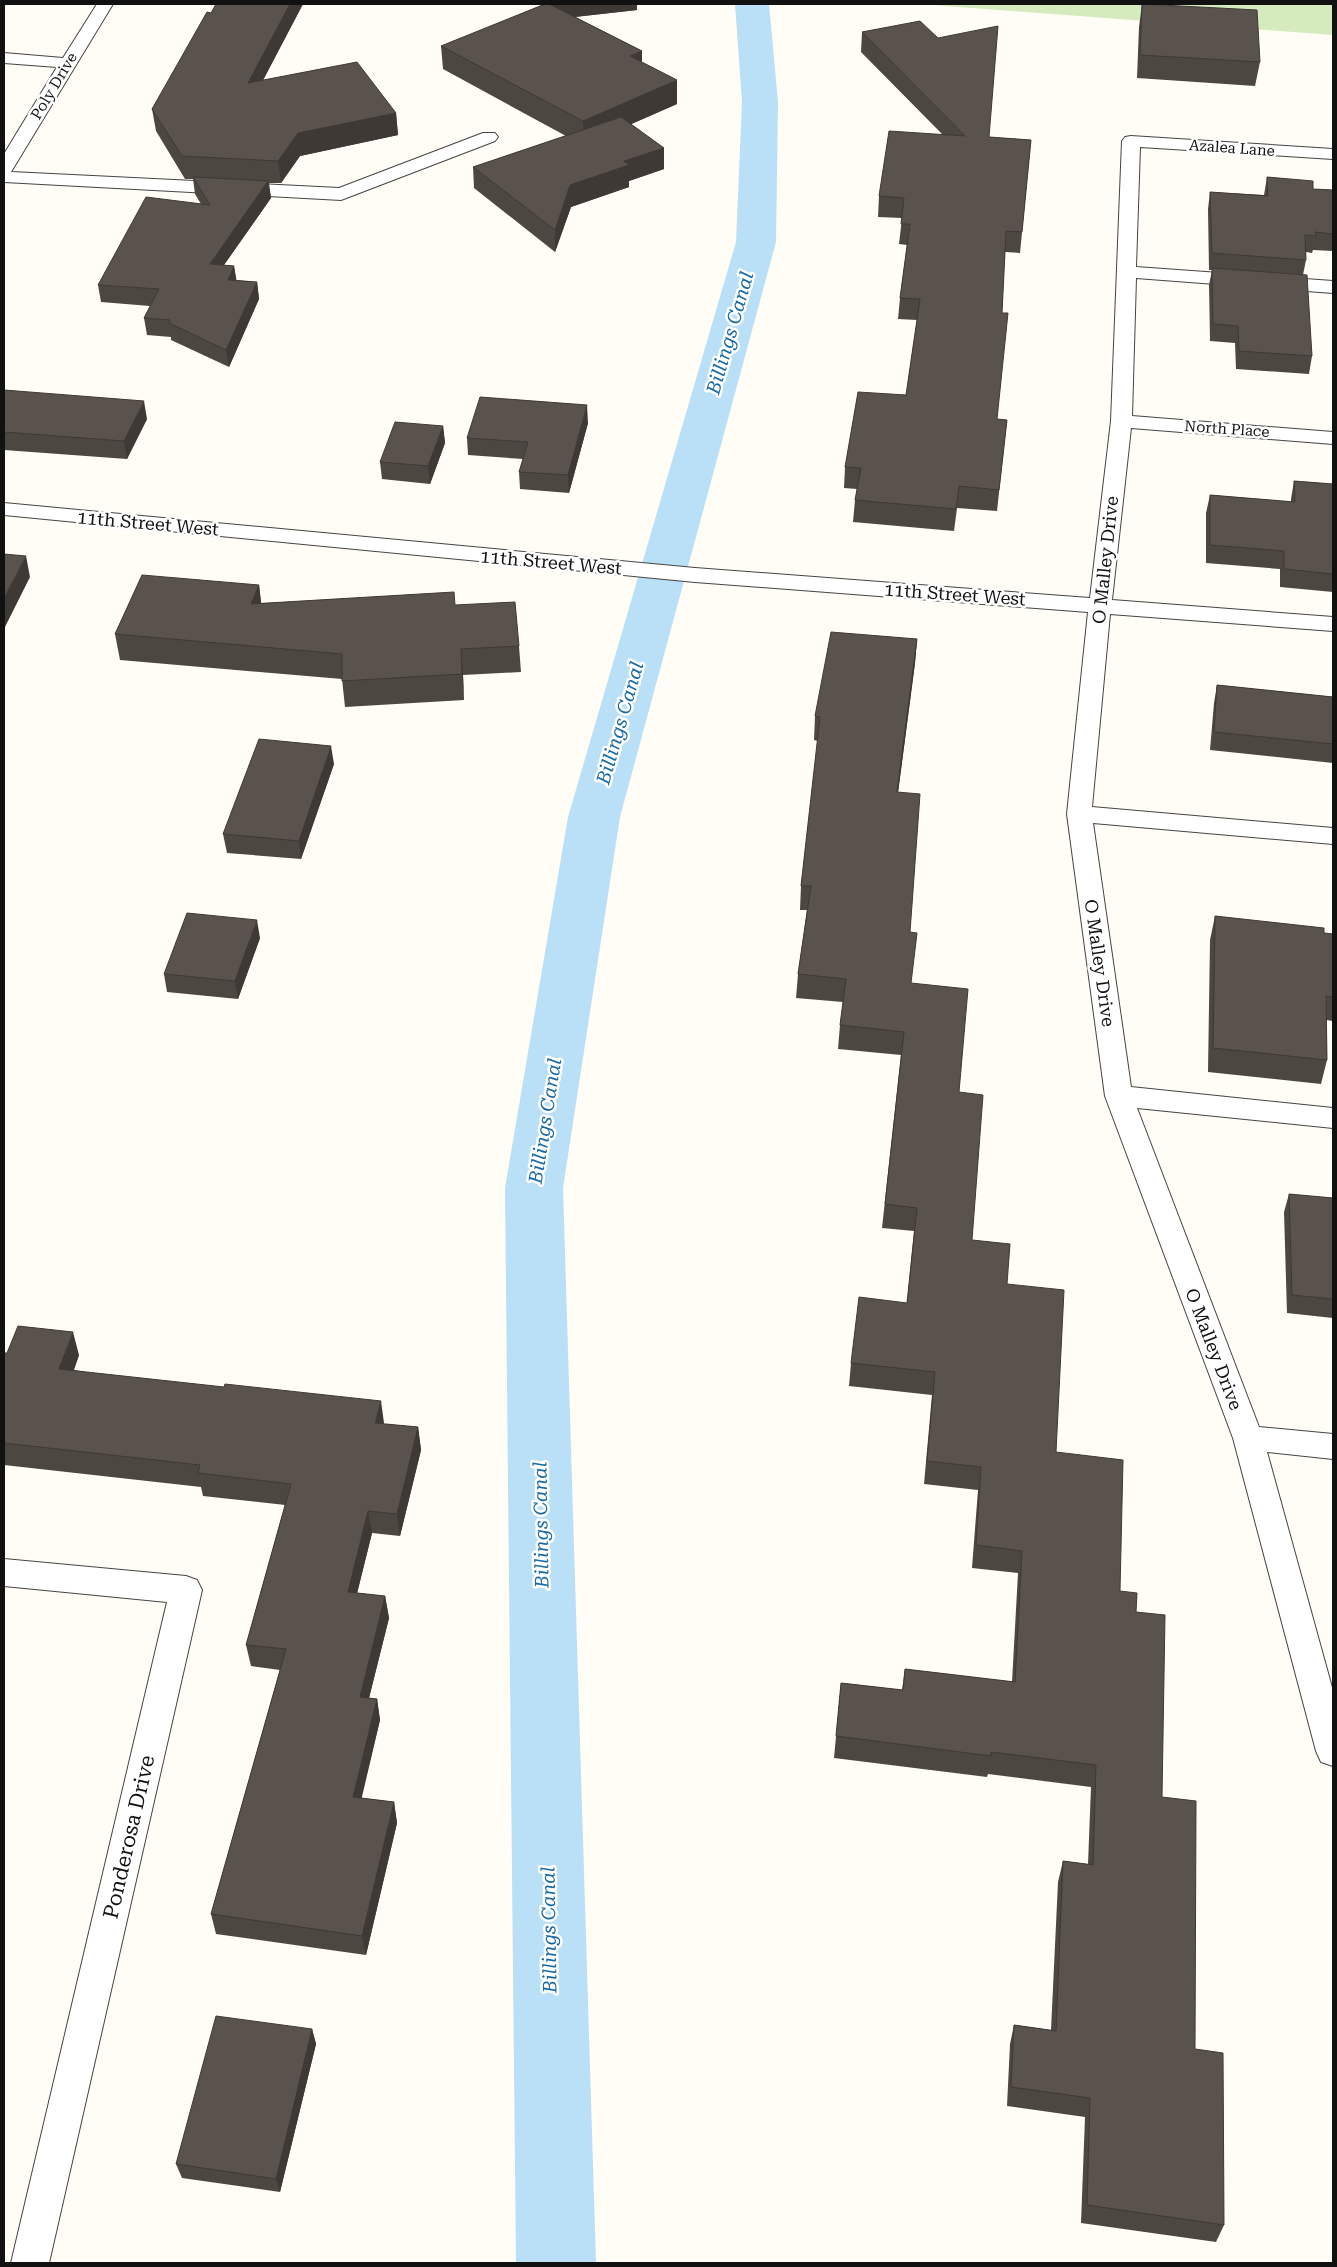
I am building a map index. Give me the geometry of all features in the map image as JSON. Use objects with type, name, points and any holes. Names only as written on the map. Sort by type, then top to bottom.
[{"type":"street","name":"Poly Drive","points":[[4,168],[104,4]]},
{"type":"street","points":[[4,58],[67,63]]},
{"type":"street","points":[[4,176],[341,194],[489,137]]},
{"type":"street","name":"Azalea Lane","points":[[1131,141],[1333,154]]},
{"type":"street","name":"O Malley Drive","points":[[1131,141],[1121,421],[1079,814],[1119,1096],[1248,1438],[1333,1752]]},
{"type":"street","points":[[1127,272],[1333,286]]},
{"type":"street","name":"North Place","points":[[1121,421],[1333,438]]},
{"type":"street","name":"11th Street West","points":[[4,510],[695,575],[1333,624]]},
{"type":"street","points":[[1079,814],[1333,836]]},
{"type":"street","points":[[1119,1096],[1333,1118]]},
{"type":"street","points":[[1248,1438],[1333,1446]]},
{"type":"street","name":"Ponderosa Drive","points":[[4,1572],[186,1590],[30,2263]]},
{"type":"green space","points":[[919,4],[1333,4],[1333,35]]},
{"type":"building","points":[[216,4],[290,4],[248,83],[357,62],[396,113],[298,133],[278,161],[182,156],[152,109],[207,12],[211,13]]},
{"type":"building","points":[[549,4],[642,51],[630,56],[677,80],[583,121],[441,46]]},
{"type":"building","points":[[1142,4],[1257,10],[1260,62],[1140,55]]},
{"type":"building","points":[[920,21],[938,38],[998,26],[989,137],[1031,140],[1022,232],[1006,231],[1002,313],[1008,313],[997,419],[1007,420],[999,490],[959,486],[956,509],[855,500],[861,468],[845,467],[858,392],[906,395],[920,299],[900,298],[910,224],[901,224],[904,198],[879,196],[889,131],[965,136],[862,32]]},
{"type":"building","points":[[621,117],[664,148],[624,161],[629,165],[570,185],[555,230],[473,167]]},
{"type":"building","points":[[193,177],[268,181],[210,264],[234,266],[228,280],[257,282],[226,350],[169,323],[170,320],[144,318],[159,289],[98,285],[146,197],[210,205]]},
{"type":"building","points":[[1267,177],[1313,181],[1313,189],[1333,190],[1333,234],[1315,232],[1316,236],[1305,235],[1306,260],[1212,253],[1210,192],[1268,196]]},
{"type":"building","points":[[1212,268],[1307,275],[1312,356],[1239,351],[1238,326],[1213,324]]},
{"type":"building","points":[[4,390],[144,401],[124,441],[4,432]]},
{"type":"building","points":[[480,397],[587,405],[568,475],[519,472],[528,442],[467,438]]},
{"type":"building","points":[[395,422],[443,426],[428,466],[380,462]]},
{"type":"building","points":[[1294,481],[1333,484],[1333,574],[1284,569],[1284,551],[1210,545],[1210,495],[1295,502]]},
{"type":"building","points":[[4,554],[26,556],[4,598]]},
{"type":"building","points":[[142,575],[259,585],[251,604],[454,592],[455,605],[515,602],[519,646],[461,649],[462,674],[342,681],[342,654],[115,634]]},
{"type":"building","points":[[831,632],[917,639],[897,792],[920,794],[910,932],[917,933],[911,983],[968,989],[959,1092],[983,1095],[972,1240],[1010,1244],[1007,1284],[1064,1290],[1056,1452],[1123,1460],[1120,1591],[1137,1593],[1136,1612],[1165,1615],[1162,1797],[1196,1801],[1195,2049],[1223,2053],[1224,2225],[1087,2205],[1090,2098],[1011,2087],[1014,2025],[1056,2031],[1063,1861],[1093,1865],[1096,1765],[991,1752],[991,1756],[836,1736],[841,1683],[903,1690],[905,1669],[1015,1682],[1022,1551],[976,1545],[981,1467],[927,1461],[935,1372],[851,1363],[859,1297],[907,1303],[917,1208],[885,1204],[904,1032],[840,1025],[846,979],[798,974],[811,886],[801,886],[820,717],[815,716]]},
{"type":"building","points":[[1217,685],[1333,697],[1333,744],[1214,732]]},
{"type":"building","points":[[259,739],[331,746],[299,841],[223,834]]},
{"type":"building","points":[[187,913],[257,920],[235,981],[164,974]]},
{"type":"building","points":[[1215,916],[1324,928],[1324,933],[1333,934],[1333,997],[1326,996],[1327,1060],[1213,1048]]},
{"type":"building","points":[[1289,1194],[1333,1198],[1333,1299],[1292,1295]]},
{"type":"building","points":[[18,1326],[73,1332],[59,1369],[224,1387],[225,1384],[381,1401],[375,1423],[418,1427],[397,1514],[368,1511],[348,1592],[385,1596],[360,1697],[377,1699],[353,1797],[394,1802],[362,1936],[211,1914],[286,1649],[246,1645],[291,1484],[198,1473],[200,1465],[4,1443],[4,1353],[7,1353]]},
{"type":"building","points":[[216,2016],[312,2029],[276,2179],[176,2164]]},
{"type":"waterway","name":"Billings Canal","points":[[556,2263],[534,1188],[594,817],[756,242],[760,102],[752,4]]}]
